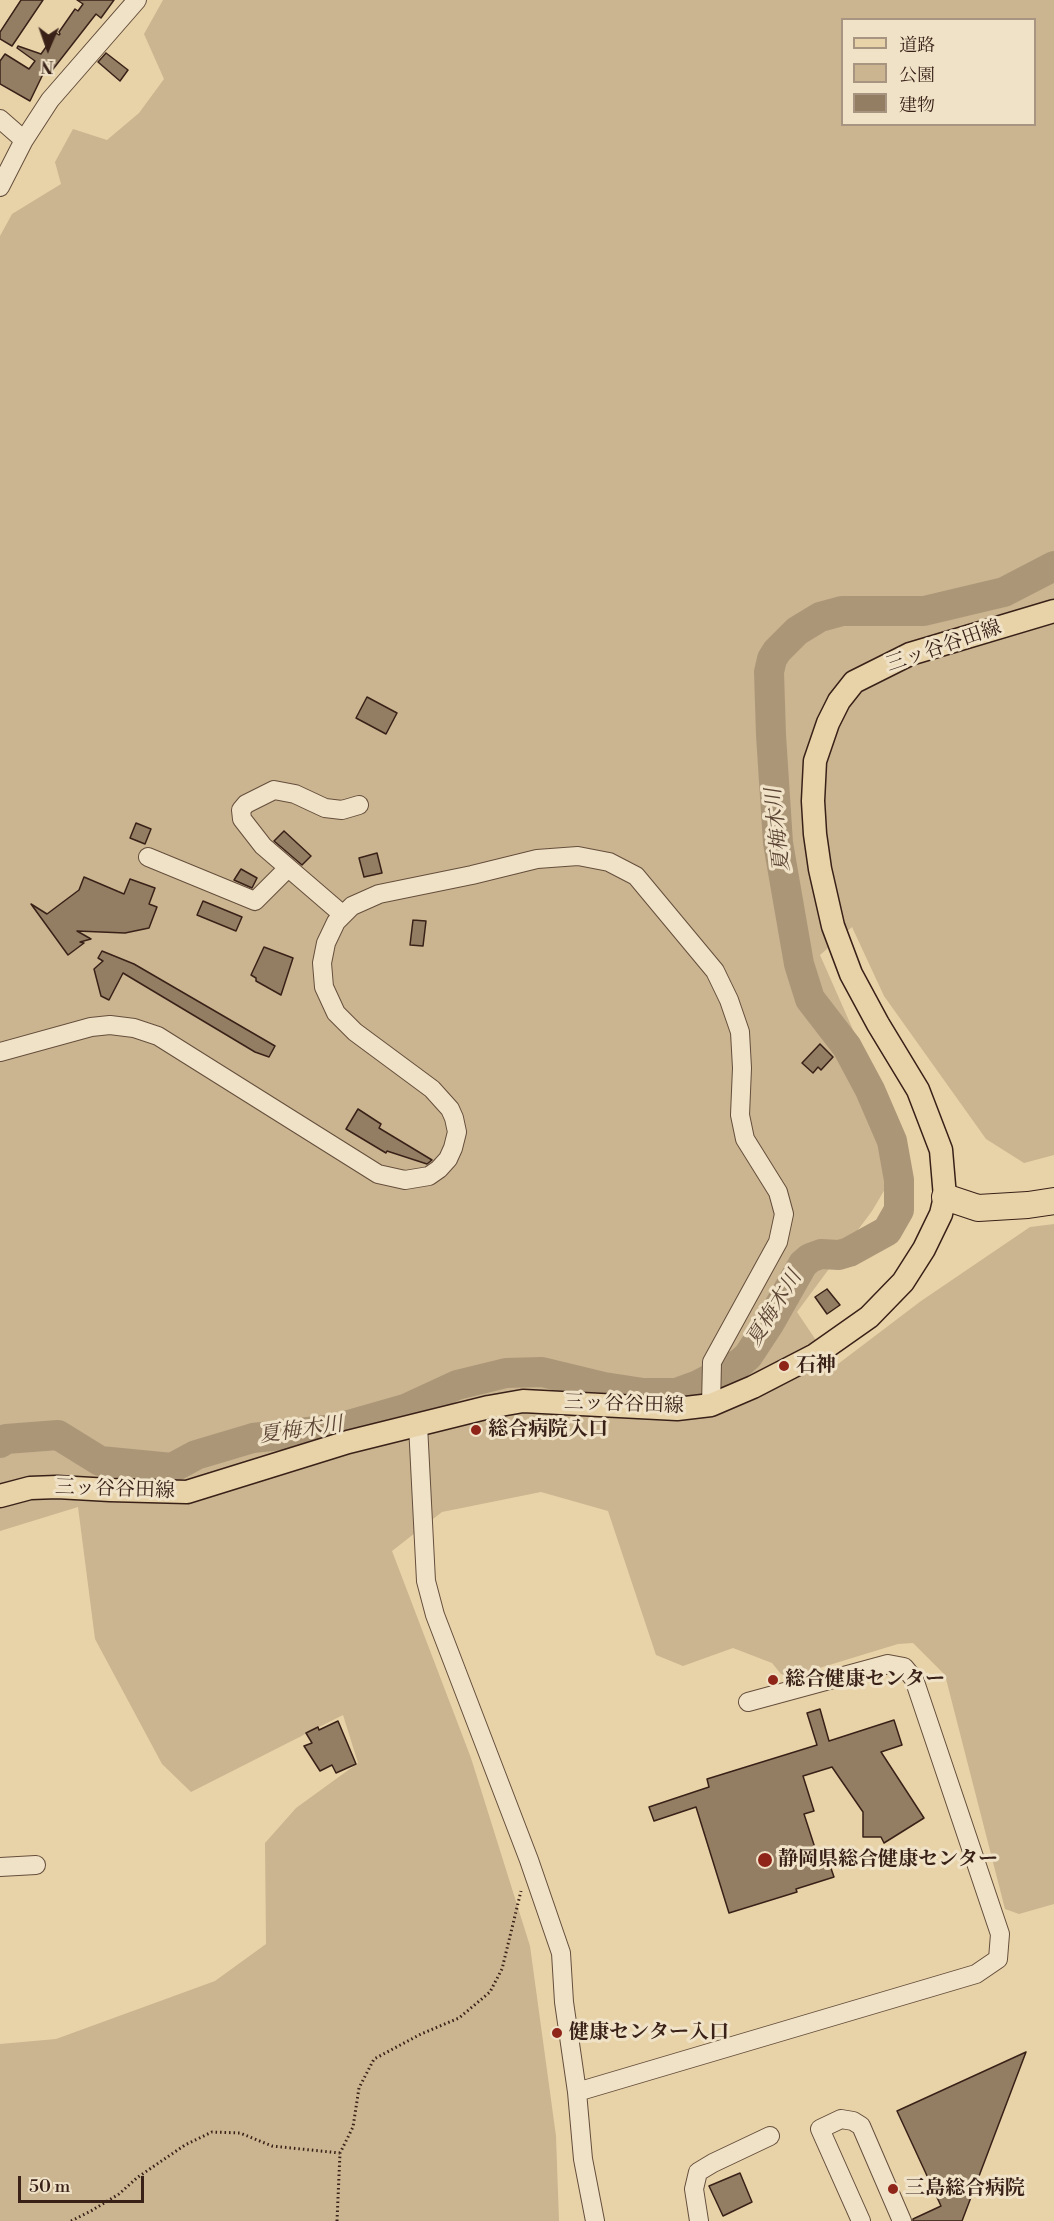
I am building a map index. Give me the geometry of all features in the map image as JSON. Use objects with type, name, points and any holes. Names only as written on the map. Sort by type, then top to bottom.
[{"type":"highway","points":[[945,1197],[978,1192],[1024,1190],[1054,1184]]},
{"type":"highway","points":[[945,1197],[978,1208],[1054,1201]]},
{"type":"main road","name":"三ッ谷谷田線","points":[[0,1496],[30,1488],[57,1487],[187,1492],[348,1442],[489,1407],[523,1401],[677,1409],[712,1402],[753,1387],[815,1355],[869,1317],[903,1282],[924,1249],[941,1214],[945,1197],[941,1150],[918,1090],[851,974],[833,926],[820,869],[815,834],[813,801],[815,761],[828,723],[839,701],[854,682],[910,654],[1054,611]]},
{"type":"street","points":[[0,188],[24,140],[50,100],[137,0]]},
{"type":"street","points":[[0,119],[24,140]]},
{"type":"street","points":[[342,914],[263,846],[243,819],[241,810],[246,804],[274,790],[295,794],[325,808],[342,810],[358,805]]},
{"type":"street","points":[[0,1052],[91,1027],[110,1025],[134,1028],[158,1036],[378,1174],[405,1180],[429,1176],[448,1159],[453,1148],[457,1132],[454,1118],[450,1109],[432,1089],[355,1032],[336,1014],[324,987],[322,963],[336,922],[352,906],[379,894],[537,859],[579,856],[609,862],[636,876],[715,971],[729,1000],[740,1032],[742,1068],[740,1115],[745,1139],[778,1192],[784,1214],[778,1242],[712,1362],[712,1402]]},
{"type":"street","points":[[148,857],[255,901],[287,869]]},
{"type":"street","points":[[418,1425],[426,1581],[435,1615],[529,1860],[561,1953],[564,2002],[577,2092],[583,2159],[593,2218]]},
{"type":"street","points":[[577,2092],[976,1974],[998,1959],[1000,1934],[914,1679],[904,1667],[888,1664],[748,1702]]},
{"type":"street","points":[[0,1867],[36,1865]]},
{"type":"street","points":[[861,2221],[820,2129],[841,2119],[854,2121],[861,2126],[902,2221]]},
{"type":"street","points":[[699,2221],[694,2190],[698,2172],[770,2136]]},
{"type":"path","points":[[337,2221],[340,2153],[353,2127],[359,2088],[374,2059],[421,2034],[459,2018],[490,1992],[502,1969],[529,1860]]},
{"type":"path","points":[[71,2221],[119,2194],[138,2177],[184,2145],[212,2132],[240,2133],[272,2146],[340,2153]]},
{"type":"green space","points":[[163,0],[1054,0],[1054,1155],[1024,1163],[986,1139],[884,996],[852,927],[820,955],[907,1152],[872,1211],[797,1312],[834,1367],[921,1301],[1030,1227],[1054,1224],[1054,1904],[1019,1914],[1005,1909],[945,1675],[913,1643],[898,1644],[790,1677],[781,1674],[772,1663],[733,1648],[683,1666],[656,1655],[608,1511],[541,1492],[442,1512],[392,1551],[471,1758],[530,1946],[556,2136],[559,2221],[0,2221],[0,2044],[56,2039],[215,1981],[266,1944],[265,1843],[296,1808],[358,1763],[343,1715],[191,1792],[162,1764],[95,1639],[78,1507],[0,1531],[0,236],[12,214],[61,184],[55,162],[73,129],[107,140],[139,113],[164,79],[144,34]]},
{"type":"building","points":[[21,0],[43,0],[12,46],[0,39],[0,32]]},
{"type":"building","points":[[77,0],[114,0],[101,18],[96,14],[50,73],[45,70],[30,101],[0,84],[0,61],[5,54],[29,69],[35,61],[17,48],[18,46],[41,54],[56,33],[60,34],[59,32],[75,9],[78,11],[83,4]]},
{"type":"building","points":[[106,53],[128,70],[120,81],[98,62]]},
{"type":"building","points":[[367,697],[397,713],[386,734],[356,718]]},
{"type":"building","points":[[136,823],[151,829],[145,844],[130,838]]},
{"type":"building","points":[[284,831],[311,856],[302,865],[274,841]]},
{"type":"building","points":[[377,853],[382,873],[364,877],[359,858]]},
{"type":"building","points":[[241,869],[257,878],[252,888],[234,880]]},
{"type":"building","points":[[84,877],[124,894],[130,879],[155,888],[149,904],[157,907],[149,928],[125,933],[77,931],[91,939],[80,942],[84,943],[68,955],[31,904],[47,914],[79,890]]},
{"type":"building","points":[[203,901],[242,917],[236,931],[197,915]]},
{"type":"building","points":[[413,920],[426,921],[423,946],[410,945]]},
{"type":"building","points":[[264,947],[293,958],[281,995],[256,981],[256,978],[251,975]]},
{"type":"building","points":[[102,951],[134,964],[275,1046],[269,1057],[255,1052],[123,973],[109,1000],[101,996],[94,969],[103,961],[98,958]]},
{"type":"building","points":[[820,1044],[833,1057],[821,1070],[818,1067],[813,1073],[802,1063]]},
{"type":"building","points":[[358,1109],[381,1124],[379,1128],[432,1160],[427,1164],[387,1151],[386,1153],[346,1129]]},
{"type":"building","points":[[827,1289],[840,1305],[827,1314],[815,1297]]},
{"type":"building","points":[[820,1709],[829,1741],[894,1720],[902,1745],[881,1752],[924,1818],[884,1843],[881,1837],[863,1837],[863,1812],[832,1767],[803,1776],[814,1811],[804,1814],[816,1851],[824,1848],[834,1877],[796,1889],[797,1892],[729,1913],[696,1807],[654,1821],[649,1807],[709,1787],[707,1779],[817,1745],[807,1713]]},
{"type":"building","points":[[338,1721],[356,1764],[336,1773],[332,1765],[320,1771],[304,1746],[312,1743],[306,1733]]},
{"type":"building","points":[[1026,2052],[962,2221],[913,2221],[941,2206],[897,2111]]},
{"type":"building","points":[[740,2173],[752,2202],[723,2216],[709,2186]]},
{"type":"waterway","name":"夏梅木川","points":[[0,1443],[6,1439],[58,1435],[100,1461],[172,1468],[196,1455],[253,1438],[335,1429],[405,1409],[457,1385],[506,1373],[542,1372],[604,1387],[643,1393],[676,1393],[698,1385],[740,1363],[748,1356],[769,1324],[803,1264],[810,1258],[821,1254],[839,1255],[849,1252],[887,1231],[899,1210],[899,1180],[892,1141],[870,1090],[847,1047],[810,999],[799,964],[778,843],[771,735],[769,672],[772,659],[797,631],[820,617],[842,611],[924,611],[1004,592],[1054,566]]},
{"type":"place","name":"石神","points":[[784,1366]]},
{"type":"place","name":"総合病院入口","points":[[476,1430]]},
{"type":"place","name":"総合健康センター","points":[[773,1680]]},
{"type":"place","name":"静岡県総合健康センター","points":[[765,1860]]},
{"type":"place","name":"健康センター入口","points":[[557,2033]]},
{"type":"place","name":"三島総合病院","points":[[893,2189]]}]
